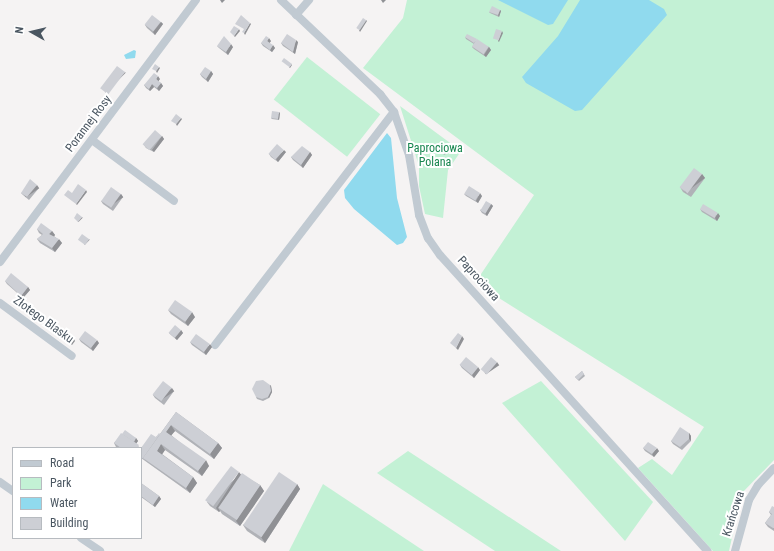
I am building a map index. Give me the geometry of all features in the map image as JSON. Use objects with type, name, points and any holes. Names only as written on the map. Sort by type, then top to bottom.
[{"type":"street","name":"Porannej Rosy","points":[[0,262],[196,0]]},
{"type":"street","name":"Paprociowa","points":[[281,0],[380,94],[394,112],[404,134],[419,215],[428,238],[445,261],[707,551]]},
{"type":"street","points":[[296,15],[309,0]]},
{"type":"street","points":[[215,345],[394,112]]},
{"type":"street","points":[[92,140],[174,201]]},
{"type":"street","name":"Złotego Blasku","points":[[0,303],[72,356]]},
{"type":"street","name":"Krańcowa","points":[[735,551],[749,500],[758,485],[774,468]]},
{"type":"street","points":[[0,482],[12,490]]},
{"type":"street","points":[[82,539],[100,551]]},
{"type":"green space","points":[[407,0],[774,0],[774,460],[742,493],[729,551],[713,551],[638,468],[652,459],[672,475],[704,427],[475,283],[534,195],[363,68],[403,18]]},
{"type":"green space","points":[[307,57],[380,114],[347,157],[274,100]]},
{"type":"green space","name":"Paprociowa Polana","points":[[400,106],[461,151],[448,170],[443,218],[425,214],[419,186],[419,166]]},
{"type":"green space","points":[[541,381],[653,502],[625,541],[502,403]]},
{"type":"green space","points":[[408,451],[561,551],[495,551],[377,473]]},
{"type":"green space","points":[[323,484],[424,551],[289,551]]},
{"type":"water","points":[[498,0],[568,0],[553,24],[548,25]]},
{"type":"water","points":[[580,0],[649,0],[664,9],[667,15],[582,110],[575,111],[526,83],[522,77],[558,36]]},
{"type":"water","points":[[134,50],[136,51],[135,58],[126,59],[124,55]]},
{"type":"water","points":[[387,133],[391,138],[397,198],[407,237],[403,243],[397,245],[354,209],[345,198],[344,190]]},
{"type":"building","points":[[492,6],[500,10],[498,15],[489,12]]},
{"type":"building","points":[[152,15],[161,22],[153,31],[145,24]]},
{"type":"building","points":[[241,15],[250,23],[244,33],[242,32],[244,29],[235,24]]},
{"type":"building","points":[[363,18],[366,20],[360,30],[356,28]]},
{"type":"building","points":[[234,26],[239,29],[234,36],[230,32]]},
{"type":"building","points":[[496,29],[502,31],[499,40],[493,39]]},
{"type":"building","points":[[287,34],[296,40],[293,52],[281,43]]},
{"type":"building","points":[[467,34],[477,39],[474,43],[465,37]]},
{"type":"building","points":[[224,36],[231,44],[226,52],[217,46]]},
{"type":"building","points":[[266,36],[269,38],[267,41],[273,45],[270,50],[261,43]]},
{"type":"building","points":[[477,39],[489,47],[484,54],[472,46]]},
{"type":"building","points":[[284,58],[292,64],[290,67],[282,61]]},
{"type":"building","points":[[155,64],[159,67],[156,71],[152,69]]},
{"type":"building","points":[[117,66],[125,72],[108,94],[100,88]]},
{"type":"building","points":[[205,67],[211,71],[206,79],[200,74]]},
{"type":"building","points":[[154,73],[158,76],[156,79],[161,83],[157,88],[152,84],[149,89],[144,85]]},
{"type":"building","points":[[272,111],[279,112],[278,119],[271,118]]},
{"type":"building","points":[[176,114],[181,118],[176,124],[171,121]]},
{"type":"building","points":[[155,130],[162,136],[149,150],[143,144]]},
{"type":"building","points":[[277,144],[284,150],[275,160],[268,154]]},
{"type":"building","points":[[447,144],[450,150],[443,154],[440,149]]},
{"type":"building","points":[[302,146],[310,152],[301,165],[291,157]]},
{"type":"building","points":[[694,168],[702,174],[688,193],[680,187]]},
{"type":"building","points":[[30,179],[37,185],[27,197],[21,193]]},
{"type":"building","points":[[78,184],[86,190],[76,204],[64,195],[68,190],[72,193]]},
{"type":"building","points":[[469,186],[480,193],[475,201],[464,194]]},
{"type":"building","points":[[111,187],[121,194],[111,208],[101,201]]},
{"type":"building","points":[[486,201],[491,204],[485,214],[480,210]]},
{"type":"building","points":[[703,204],[718,213],[714,218],[700,209]]},
{"type":"building","points":[[77,213],[82,217],[78,222],[74,218]]},
{"type":"building","points":[[41,223],[52,231],[49,234],[59,239],[52,248],[37,239],[43,234],[37,229]]},
{"type":"building","points":[[82,234],[89,239],[85,245],[78,240]]},
{"type":"building","points":[[11,273],[28,287],[21,296],[5,281]]},
{"type":"building","points":[[175,300],[192,312],[185,322],[168,310]]},
{"type":"building","points":[[175,325],[181,330],[175,338],[169,333]]},
{"type":"building","points":[[85,331],[97,340],[91,348],[79,339]]},
{"type":"building","points":[[458,333],[462,336],[456,348],[450,343]]},
{"type":"building","points":[[196,334],[210,344],[204,352],[190,342]]},
{"type":"building","points":[[71,337],[74,339],[71,344],[68,341]]},
{"type":"building","points":[[466,357],[478,367],[472,375],[460,365]]},
{"type":"building","points":[[491,357],[497,362],[487,374],[481,369]]},
{"type":"building","points":[[582,371],[584,374],[578,380],[575,377]]},
{"type":"building","points":[[263,380],[270,385],[271,391],[268,397],[262,399],[256,397],[252,389],[256,381]]},
{"type":"building","points":[[163,381],[172,388],[161,401],[153,394]]},
{"type":"building","points":[[176,412],[218,443],[210,454],[171,425],[166,432],[206,460],[198,471],[161,444],[157,451],[193,477],[186,488],[143,458]]},
{"type":"building","points":[[680,427],[689,433],[689,439],[680,447],[671,441]]},
{"type":"building","points":[[125,430],[136,438],[134,442],[122,434]]},
{"type":"building","points":[[121,433],[139,445],[138,447],[120,447],[114,443]]},
{"type":"building","points":[[159,433],[160,434],[143,458],[145,460],[142,458],[142,447],[151,434],[156,437]]},
{"type":"building","points":[[648,442],[657,448],[652,454],[643,448]]},
{"type":"building","points":[[231,466],[239,472],[213,506],[205,500]]},
{"type":"building","points":[[279,472],[297,484],[261,537],[243,525]]},
{"type":"building","points":[[242,473],[260,485],[237,520],[219,508]]},
{"type":"building","points":[[142,484],[159,496],[153,505],[142,497]]},
{"type":"building","points":[[772,506],[774,507],[774,528],[765,523],[772,514],[769,512]]}]
